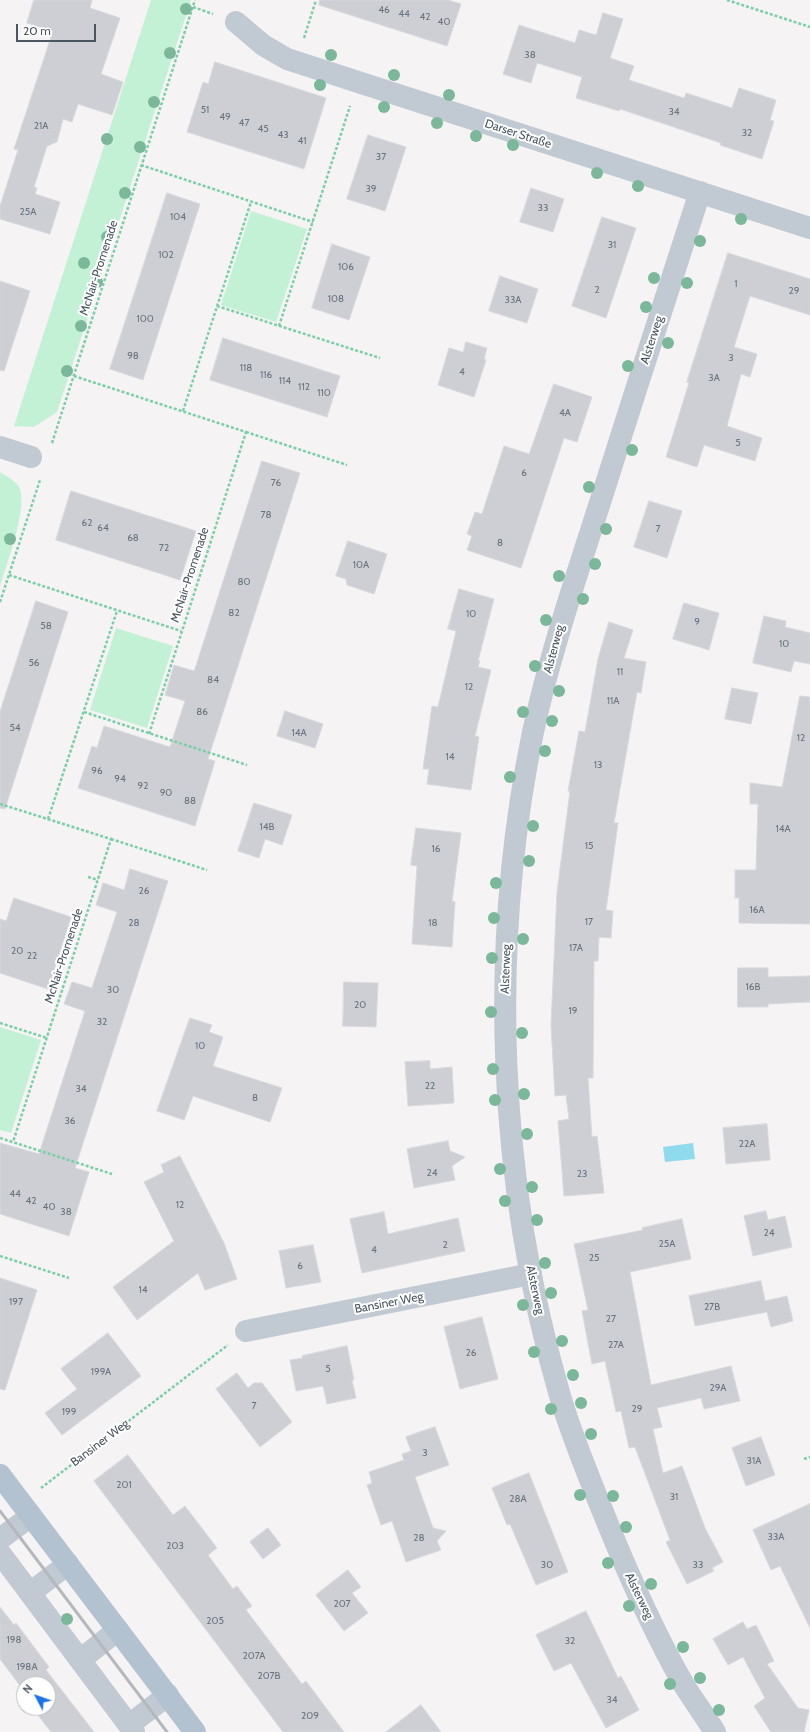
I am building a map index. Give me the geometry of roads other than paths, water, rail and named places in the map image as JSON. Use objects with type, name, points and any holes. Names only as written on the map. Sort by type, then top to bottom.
[{"type":"main road","points":[[0,1475],[195,1732]]},
{"type":"street","name":"Darser Straße","points":[[236,22],[263,45],[287,59],[810,228]]},
{"type":"street","name":"Alsterweg","points":[[700,192],[556,640],[536,721],[522,790],[512,877],[505,967],[506,1059],[512,1154],[531,1274],[561,1400],[589,1477],[625,1568],[685,1685],[715,1732]]},
{"type":"street","points":[[0,447],[41,452]]},
{"type":"street","name":"Bansiner Weg","points":[[246,1331],[531,1274]]},
{"type":"street","points":[[0,1539],[31,1516]]},
{"type":"street","points":[[0,1553],[132,1728],[168,1695]]},
{"type":"street","points":[[30,1592],[68,1564]]},
{"type":"street","points":[[80,1660],[118,1630]]},
{"type":"water","points":[[693,1143],[695,1159],[665,1162],[663,1147]]},
{"type":"railway","points":[[0,1511],[167,1732]]}]
